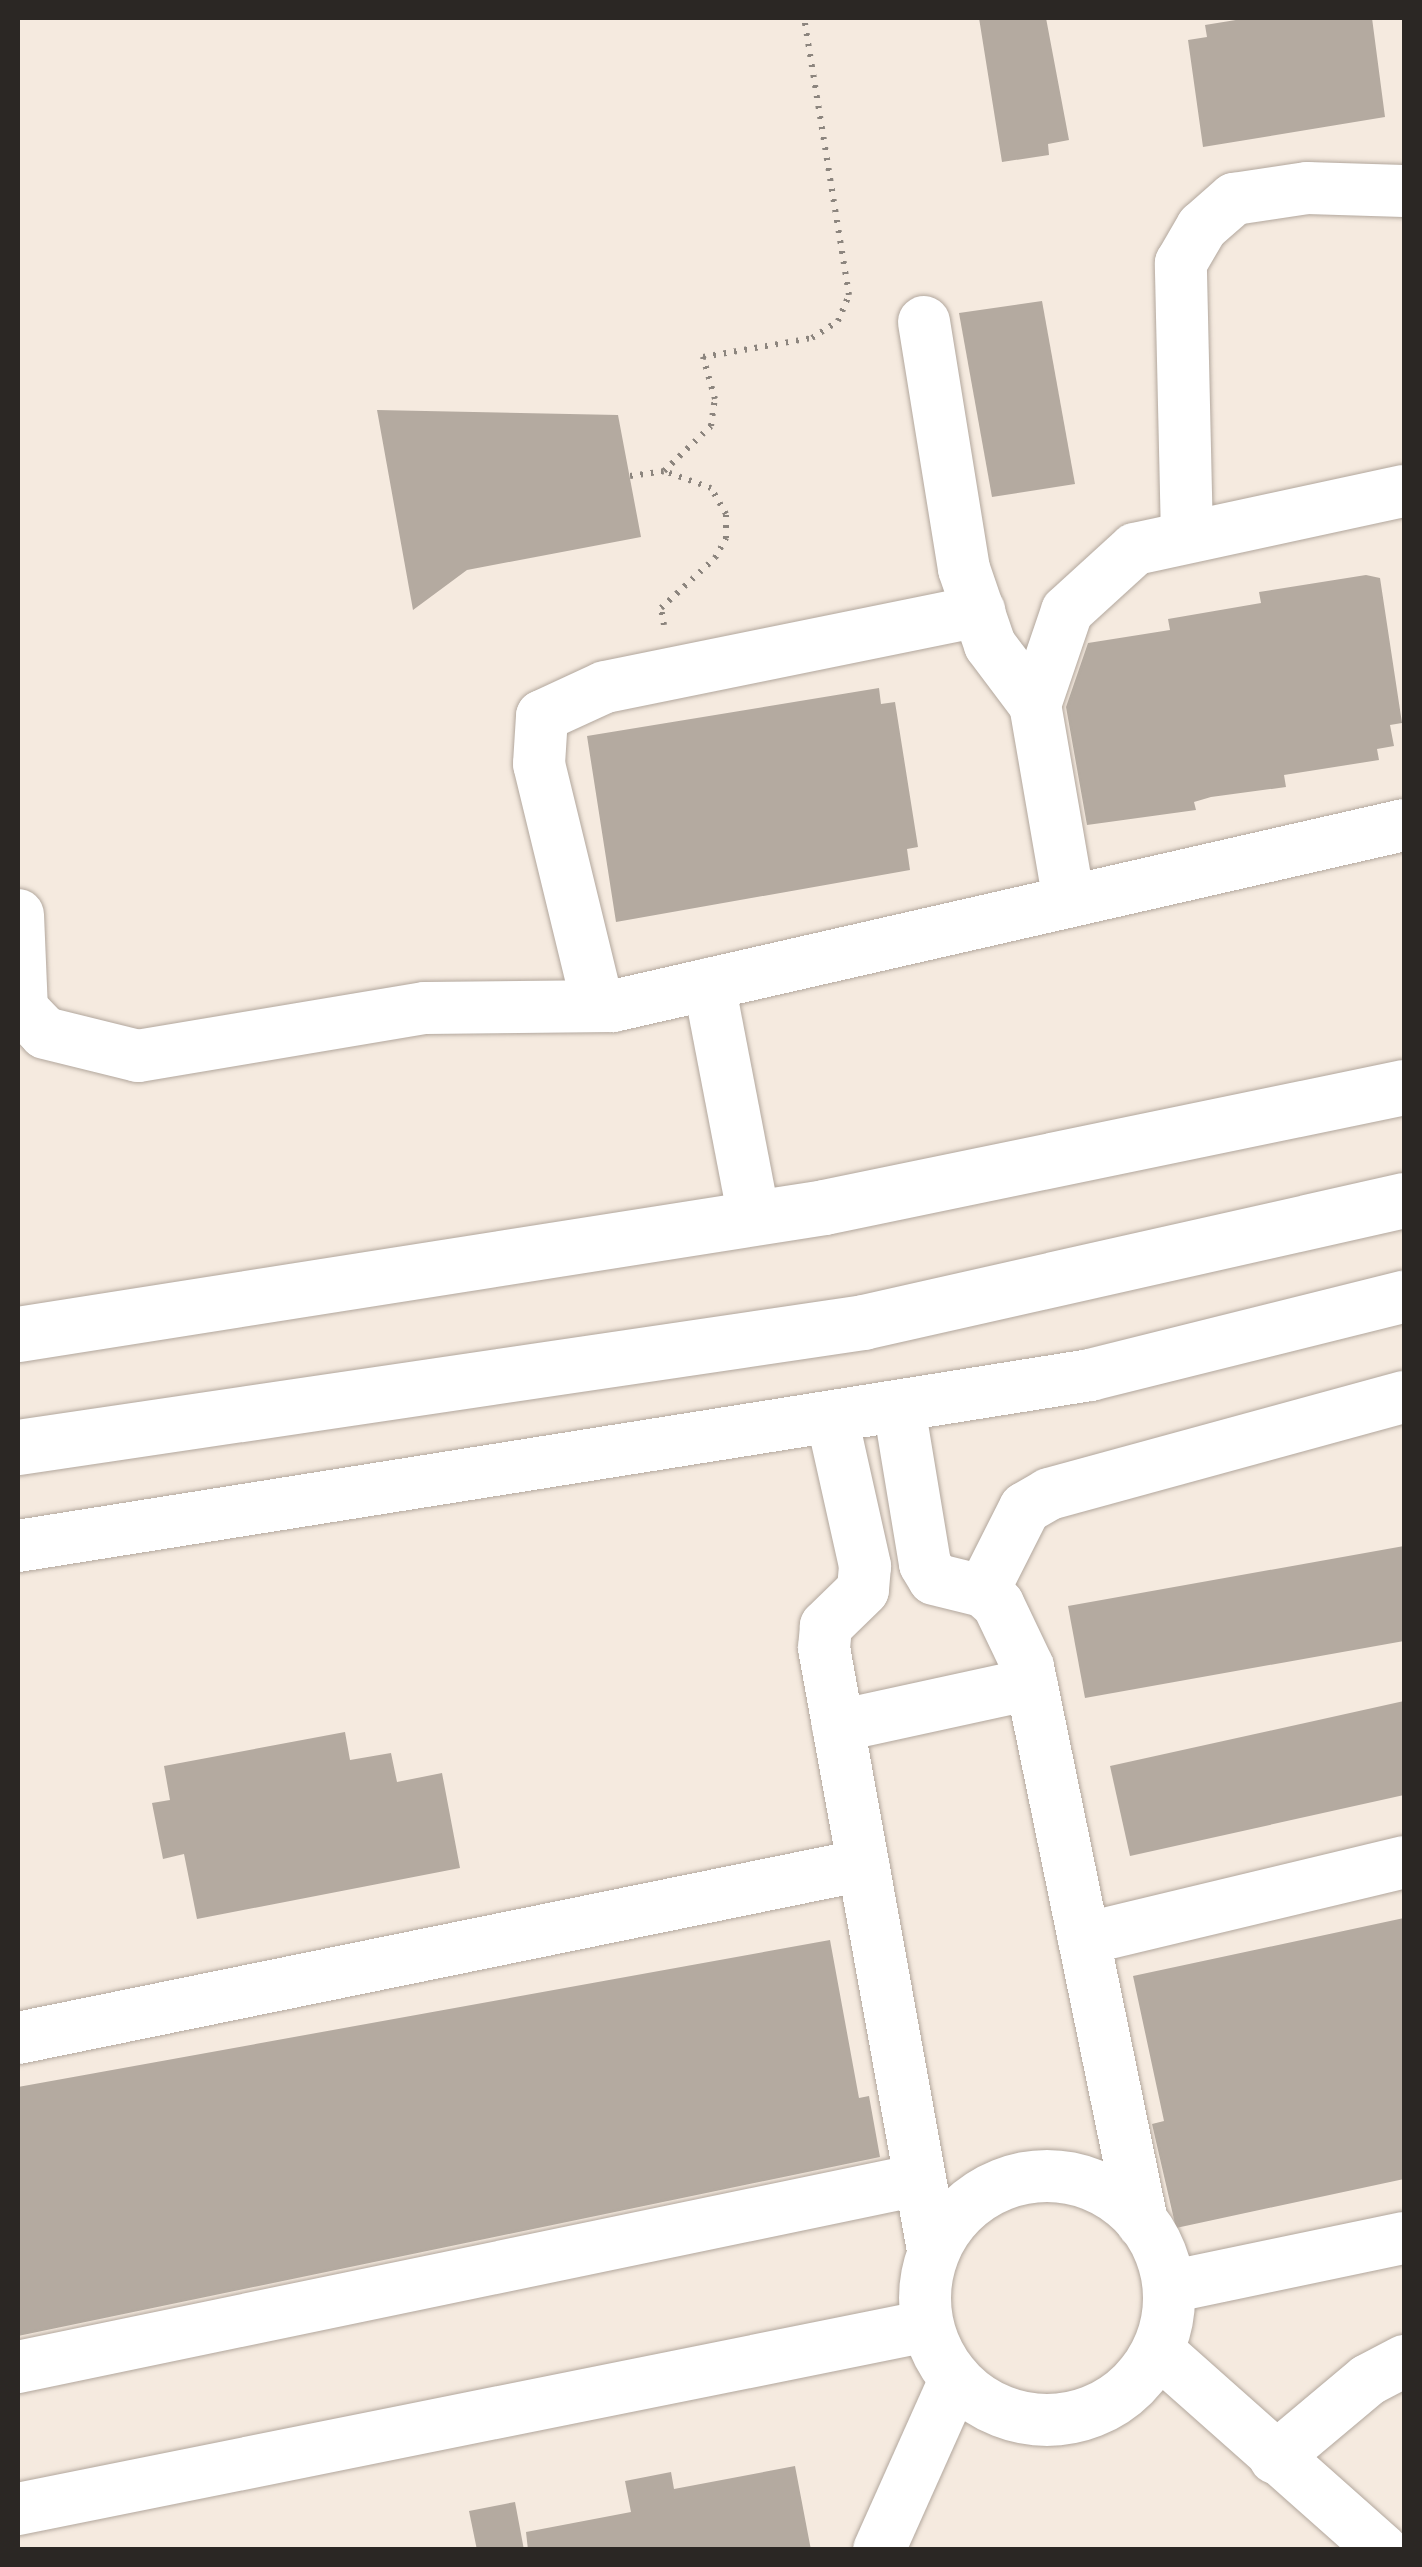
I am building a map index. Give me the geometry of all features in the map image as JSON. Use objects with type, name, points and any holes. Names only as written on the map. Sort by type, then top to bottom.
[{"type":"street","points":[[1188,537],[1181,263],[1202,227],[1234,199],[1307,188],[1404,191]]},
{"type":"street","points":[[924,322],[964,569],[990,645],[1036,705]]},
{"type":"street","points":[[1069,902],[1036,705],[1067,611],[1135,549],[1404,491]]},
{"type":"street","points":[[598,1006],[539,764],[542,716],[605,687],[979,611]]},
{"type":"street","points":[[18,915],[22,1008],[46,1033],[138,1056],[426,1008],[598,1006],[1404,826]]},
{"type":"street","points":[[709,984],[754,1218]]},
{"type":"street","points":[[18,1334],[754,1218],[1404,1087]]},
{"type":"street","points":[[18,1448],[863,1322],[1404,1200]]},
{"type":"street","points":[[18,1546],[1090,1376],[1404,1297]]},
{"type":"street","points":[[984,1591],[1025,1508],[1049,1494],[1404,1397]]},
{"type":"street","points":[[900,1407],[925,1564],[934,1579],[984,1591],[1012,1624],[1031,1684],[1142,2222],[1169,2287],[1158,2351],[1113,2402],[1054,2420],[1003,2413],[955,2380],[927,2326],[924,2284],[933,2250],[979,2195],[1041,2175],[1112,2194],[1142,2222]]},
{"type":"street","points":[[832,1418],[865,1566],[863,1590],[826,1626],[838,1726],[933,2250]]},
{"type":"street","points":[[838,1726],[1031,1684]]},
{"type":"street","points":[[1084,1939],[1404,1862]]},
{"type":"street","points":[[18,2038],[863,1864]]},
{"type":"street","points":[[18,2367],[918,2180]]},
{"type":"street","points":[[1169,2287],[1404,2238]]},
{"type":"street","points":[[18,2510],[927,2326]]},
{"type":"street","points":[[1158,2351],[1382,2550]]},
{"type":"street","points":[[1275,2458],[1368,2380],[1404,2362]]},
{"type":"street","points":[[879,2550],[955,2380]]},
{"type":"path","points":[[664,470],[711,426],[716,399],[704,357],[812,338],[838,320],[849,295],[804,18]]},
{"type":"path","points":[[630,476],[664,470],[711,488],[726,526],[715,558],[661,608],[668,640]]},
{"type":"building","points":[[979,18],[1046,18],[1069,140],[1048,144],[1049,155],[1002,162]]},
{"type":"building","points":[[1248,18],[1372,18],[1385,117],[1203,147],[1188,40],[1207,37],[1205,25]]},
{"type":"building","points":[[1042,301],[1075,484],[992,497],[959,313]]},
{"type":"building","points":[[377,410],[618,415],[641,537],[467,570],[413,610]]},
{"type":"building","points":[[1366,575],[1380,578],[1402,723],[1390,725],[1394,746],[1377,749],[1379,760],[1284,775],[1286,787],[1211,797],[1194,802],[1196,810],[1087,825],[1066,707],[1088,643],[1170,630],[1168,619],[1261,603],[1259,592]]},
{"type":"building","points":[[879,688],[881,704],[895,702],[918,847],[907,849],[910,870],[616,922],[587,736]]},
{"type":"building","points":[[1404,1546],[1404,1641],[1085,1698],[1068,1606]]},
{"type":"building","points":[[1404,1701],[1404,1795],[1130,1856],[1110,1766]]},
{"type":"building","points":[[345,1732],[350,1760],[391,1753],[397,1782],[442,1773],[460,1868],[197,1919],[184,1854],[163,1859],[152,1803],[170,1800],[164,1766]]},
{"type":"building","points":[[1404,1918],[1404,2179],[1176,2228],[1152,2124],[1164,2121],[1133,1976]]},
{"type":"building","points":[[830,1940],[859,2098],[869,2096],[880,2157],[18,2336],[18,2087]]},
{"type":"building","points":[[795,2466],[811,2550],[528,2550],[526,2532],[631,2512],[625,2481],[671,2472],[674,2489]]},
{"type":"building","points":[[515,2502],[524,2550],[477,2550],[469,2511]]}]
